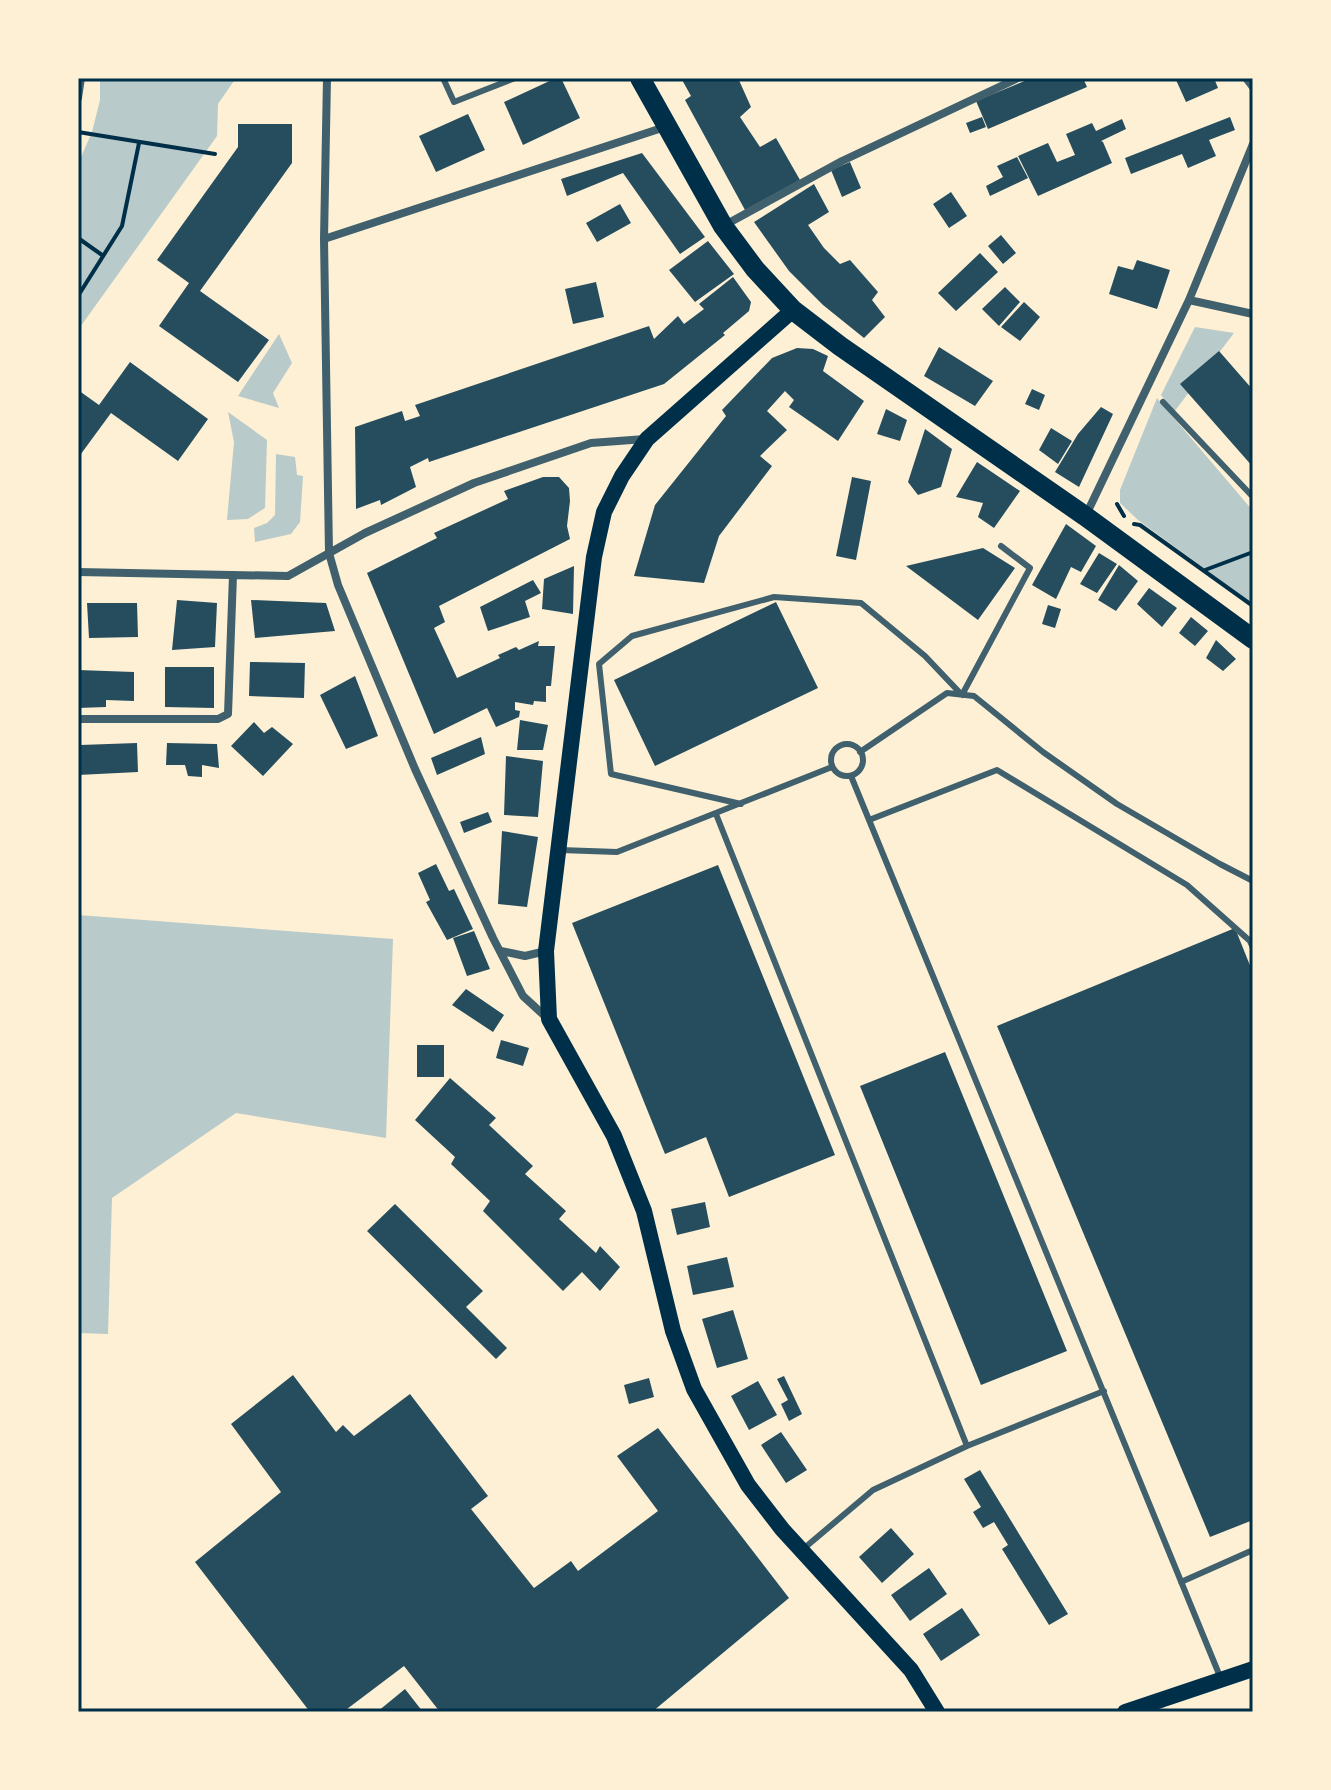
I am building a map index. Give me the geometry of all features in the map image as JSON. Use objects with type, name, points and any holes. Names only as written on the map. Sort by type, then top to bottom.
[{"type":"main road","points":[[640,78],[723,226],[755,269],[793,310],[1253,639]]},
{"type":"main road","points":[[793,310],[647,439],[622,476],[604,512],[594,557],[546,951],[549,1019],[614,1136],[644,1211],[673,1331],[694,1389],[748,1485],[802,1550],[911,1670],[937,1712]]},
{"type":"main road","points":[[1125,1712],[1253,1669]]},
{"type":"street","points":[[78,98],[81,78]]},
{"type":"street","points":[[327,78],[324,239],[329,553],[338,585],[415,769],[523,996],[549,1019]]},
{"type":"street","points":[[723,226],[842,161],[1018,78]]},
{"type":"street","points":[[1246,78],[1253,87]]},
{"type":"street","points":[[324,239],[666,127]]},
{"type":"street","points":[[1085,516],[1189,300],[1253,144]]},
{"type":"street","points":[[1189,300],[1253,314]]},
{"type":"street","points":[[78,572],[288,576],[474,483],[591,443],[647,439]]},
{"type":"street","points":[[78,719],[218,719],[228,714],[231,702],[233,575]]},
{"type":"street","points":[[501,951],[525,956],[546,951]]},
{"type":"lane","points":[[443,78],[454,102],[515,78]]},
{"type":"lane","points":[[1163,402],[1253,497]]},
{"type":"lane","points":[[962,695],[1030,568],[1001,546]]},
{"type":"lane","points":[[741,804],[611,774],[599,664],[632,636],[774,597],[861,603],[925,656],[962,695]]},
{"type":"lane","points":[[860,752],[947,693],[974,696],[1043,752],[1117,804],[1253,881]]},
{"type":"lane","points":[[850,745],[860,752],[862,765],[851,776],[840,775],[832,767],[831,758],[840,746],[850,745]]},
{"type":"lane","points":[[559,850],[617,852],[832,767]]},
{"type":"lane","points":[[869,820],[997,770],[1187,885],[1250,941],[1253,948]]},
{"type":"lane","points":[[851,776],[1222,1681]]},
{"type":"lane","points":[[716,814],[967,1446]]},
{"type":"lane","points":[[802,1550],[873,1490],[967,1446],[1104,1391]]},
{"type":"lane","points":[[1181,1582],[1253,1550]]},
{"type":"path","points":[[78,132],[215,154]]},
{"type":"path","points":[[78,296],[122,226],[139,143]]},
{"type":"path","points":[[78,238],[102,255]]},
{"type":"path","points":[[78,281],[85,287]]},
{"type":"path","points":[[1117,504],[1131,524],[1140,525],[1253,606]]},
{"type":"path","points":[[1205,570],[1253,552]]},
{"type":"shaded area","points":[[100,78],[236,78],[218,104],[217,136],[78,330],[78,164],[92,132],[100,100]]},
{"type":"shaded area","points":[[1195,327],[1234,333],[1174,412],[1161,395]]},
{"type":"shaded area","points":[[279,334],[292,363],[273,393],[279,408],[238,396]]},
{"type":"shaded area","points":[[1157,398],[1253,511],[1253,604],[1138,520],[1120,503],[1120,490]]},
{"type":"shaded area","points":[[228,412],[267,440],[265,508],[248,519],[227,520],[234,442]]},
{"type":"shaded area","points":[[276,454],[295,457],[297,475],[303,476],[300,522],[291,534],[255,542],[254,528],[267,523],[275,515]]},
{"type":"shaded area","points":[[78,915],[393,939],[386,1138],[236,1113],[112,1198],[108,1334],[78,1333]]},
{"type":"building","points":[[561,78],[580,118],[523,145],[504,102]]},
{"type":"building","points":[[681,78],[738,78],[751,107],[740,117],[760,147],[776,138],[800,180],[745,210],[685,100],[691,96]]},
{"type":"building","points":[[1032,78],[1083,78],[1087,87],[988,129],[976,101]]},
{"type":"building","points":[[1214,78],[1218,88],[1186,102],[1176,80]]},
{"type":"building","points":[[468,114],[485,150],[436,172],[419,136]]},
{"type":"building","points":[[982,117],[986,127],[970,133],[966,123]]},
{"type":"building","points":[[1230,117],[1235,130],[1209,140],[1216,156],[1188,168],[1182,154],[1131,174],[1125,158]]},
{"type":"building","points":[[1122,119],[1126,129],[1101,141],[1112,163],[1038,196],[1018,156],[1048,143],[1057,162],[1075,155],[1066,134],[1092,123],[1096,131]]},
{"type":"building","points":[[238,124],[292,124],[292,163],[200,291],[269,340],[238,382],[159,326],[189,283],[157,260],[238,147]]},
{"type":"building","points":[[642,153],[705,237],[680,254],[623,173],[567,196],[561,179]]},
{"type":"building","points":[[1017,157],[1028,178],[990,196],[986,186],[1003,177],[997,166]]},
{"type":"building","points":[[850,162],[861,188],[842,197],[831,170]]},
{"type":"building","points":[[814,184],[829,212],[808,225],[840,264],[850,260],[878,292],[872,300],[885,317],[864,338],[823,305],[789,271],[754,222]]},
{"type":"building","points":[[951,192],[967,216],[949,228],[933,204]]},
{"type":"building","points":[[620,204],[631,223],[597,242],[586,223]]},
{"type":"building","points":[[1001,235],[1016,253],[1003,264],[988,246]]},
{"type":"building","points":[[708,241],[734,274],[695,302],[669,270]]},
{"type":"building","points":[[980,253],[998,272],[956,311],[938,293]]},
{"type":"building","points":[[1137,260],[1170,270],[1157,309],[1109,294],[1118,266],[1133,270]]},
{"type":"building","points":[[733,277],[751,302],[749,311],[723,333],[725,335],[664,384],[429,462],[428,458],[410,467],[416,487],[381,505],[380,500],[356,509],[355,427],[402,411],[405,421],[420,416],[415,405],[649,326],[654,339],[678,316],[684,324],[704,309],[699,304]]},
{"type":"building","points":[[596,282],[604,317],[573,324],[565,289]]},
{"type":"building","points":[[1005,287],[1020,302],[999,326],[982,309]]},
{"type":"building","points":[[1024,302],[1040,317],[1020,341],[1001,327]]},
{"type":"building","points":[[939,347],[993,381],[975,406],[924,376]]},
{"type":"building","points":[[797,348],[813,349],[828,356],[823,371],[864,401],[838,441],[789,407],[794,400],[785,391],[767,411],[787,430],[760,456],[772,466],[719,536],[704,583],[634,576],[655,505],[726,416],[722,410],[772,358]]},
{"type":"building","points":[[1219,351],[1253,390],[1253,467],[1180,384]]},
{"type":"building","points":[[130,362],[208,419],[178,461],[111,413],[78,458],[78,390],[99,405]]},
{"type":"building","points":[[1032,389],[1045,395],[1039,410],[1025,404]]},
{"type":"building","points":[[1101,407],[1113,414],[1079,487],[1055,472],[1078,434]]},
{"type":"building","points":[[886,409],[907,420],[900,441],[877,434]]},
{"type":"building","points":[[1051,428],[1072,441],[1058,464],[1039,450]]},
{"type":"building","points":[[925,429],[952,449],[941,487],[918,495],[908,482]]},
{"type":"building","points":[[977,462],[1020,491],[994,528],[978,517],[983,503],[956,497]]},
{"type":"building","points":[[543,477],[559,477],[569,488],[567,526],[570,539],[439,606],[445,622],[434,628],[457,678],[516,647],[519,650],[539,641],[538,646],[555,646],[551,686],[546,686],[546,702],[534,701],[533,705],[515,702],[515,710],[520,711],[519,717],[496,727],[487,708],[434,734],[367,573],[437,538],[434,533],[508,499],[504,491]]},
{"type":"building","points":[[852,477],[871,481],[856,560],[836,556]]},
{"type":"building","points":[[1066,524],[1096,546],[1081,572],[1071,567],[1056,599],[1032,585]]},
{"type":"building","points":[[983,548],[1015,568],[978,620],[906,566]]},
{"type":"building","points":[[1099,553],[1117,564],[1097,593],[1080,584]]},
{"type":"building","points":[[1119,565],[1138,581],[1116,611],[1098,600]]},
{"type":"building","points":[[574,566],[573,614],[542,609],[544,579]]},
{"type":"building","points":[[533,580],[541,593],[525,601],[530,617],[488,631],[480,607]]},
{"type":"building","points":[[1149,588],[1177,608],[1162,627],[1137,604]]},
{"type":"building","points":[[177,600],[217,603],[215,647],[172,650]]},
{"type":"building","points":[[251,600],[326,603],[335,631],[255,638]]},
{"type":"building","points":[[776,602],[818,688],[655,766],[614,680]]},
{"type":"building","points":[[87,603],[137,603],[138,637],[89,638]]},
{"type":"building","points":[[1048,605],[1061,609],[1055,628],[1042,624]]},
{"type":"building","points":[[1191,617],[1208,631],[1195,646],[1179,633]]},
{"type":"building","points":[[1216,640],[1236,659],[1223,671],[1206,658]]},
{"type":"building","points":[[250,662],[305,663],[304,698],[249,696]]},
{"type":"building","points":[[165,667],[214,667],[214,708],[165,707]]},
{"type":"building","points":[[78,670],[134,672],[134,701],[106,700],[106,707],[78,708]]},
{"type":"building","points":[[355,676],[378,736],[346,749],[320,695]]},
{"type":"building","points":[[520,720],[548,725],[543,750],[517,750]]},
{"type":"building","points":[[254,722],[264,733],[272,727],[293,744],[263,776],[231,746]]},
{"type":"building","points":[[481,737],[485,754],[437,775],[431,758]]},
{"type":"building","points":[[137,743],[138,772],[78,775],[80,745]]},
{"type":"building","points":[[167,743],[217,744],[219,768],[202,765],[202,777],[188,776],[185,765],[166,765]]},
{"type":"building","points":[[506,756],[543,761],[538,817],[504,815]]},
{"type":"building","points":[[488,812],[492,822],[464,833],[460,822]]},
{"type":"building","points":[[502,831],[538,837],[527,907],[498,904]]},
{"type":"building","points":[[436,864],[449,891],[454,889],[473,929],[447,940],[426,902],[430,900],[418,873]]},
{"type":"building","points":[[718,865],[835,1155],[729,1197],[706,1137],[665,1154],[572,923]]},
{"type":"building","points":[[1235,928],[1253,973],[1253,1520],[1210,1537],[997,1026]]},
{"type":"building","points":[[474,931],[490,969],[467,976],[453,938]]},
{"type":"building","points":[[466,989],[504,1015],[493,1032],[452,1005]]},
{"type":"building","points":[[501,1040],[529,1048],[523,1066],[496,1058]]},
{"type":"building","points":[[417,1045],[444,1045],[444,1077],[417,1077]]},
{"type":"building","points":[[945,1052],[1067,1351],[981,1385],[860,1086]]},
{"type":"building","points":[[450,1078],[496,1118],[489,1125],[533,1166],[525,1174],[566,1211],[559,1219],[596,1253],[600,1246],[620,1267],[600,1291],[582,1272],[563,1291],[483,1211],[490,1201],[451,1164],[455,1157],[415,1120]]},
{"type":"building","points":[[705,1202],[710,1227],[677,1235],[671,1209]]},
{"type":"building","points":[[395,1204],[483,1291],[466,1307],[507,1348],[496,1359],[367,1231]]},
{"type":"building","points":[[727,1257],[734,1287],[693,1295],[687,1266]]},
{"type":"building","points":[[733,1310],[748,1359],[717,1368],[702,1319]]},
{"type":"building","points":[[293,1375],[336,1432],[343,1425],[354,1436],[410,1394],[488,1496],[471,1509],[534,1588],[571,1561],[578,1571],[658,1511],[617,1456],[658,1428],[789,1598],[652,1712],[440,1712],[404,1666],[343,1712],[310,1712],[195,1562],[281,1492],[231,1424]]},
{"type":"building","points":[[784,1376],[802,1414],[789,1421],[781,1404],[788,1400],[777,1379]]},
{"type":"building","points":[[649,1378],[654,1397],[629,1404],[624,1385]]},
{"type":"building","points":[[758,1381],[777,1415],[749,1430],[731,1396]]},
{"type":"building","points":[[781,1432],[807,1470],[786,1483],[761,1445]]},
{"type":"building","points":[[980,1470],[1068,1614],[1049,1625],[1002,1549],[1008,1545],[994,1522],[983,1528],[973,1512],[981,1507],[964,1479]]},
{"type":"building","points":[[891,1528],[914,1554],[882,1583],[859,1557]]},
{"type":"building","points":[[929,1568],[947,1594],[910,1621],[891,1595]]},
{"type":"building","points":[[962,1608],[980,1635],[941,1661],[923,1634]]},
{"type":"building","points":[[405,1689],[423,1712],[377,1712]]}]
